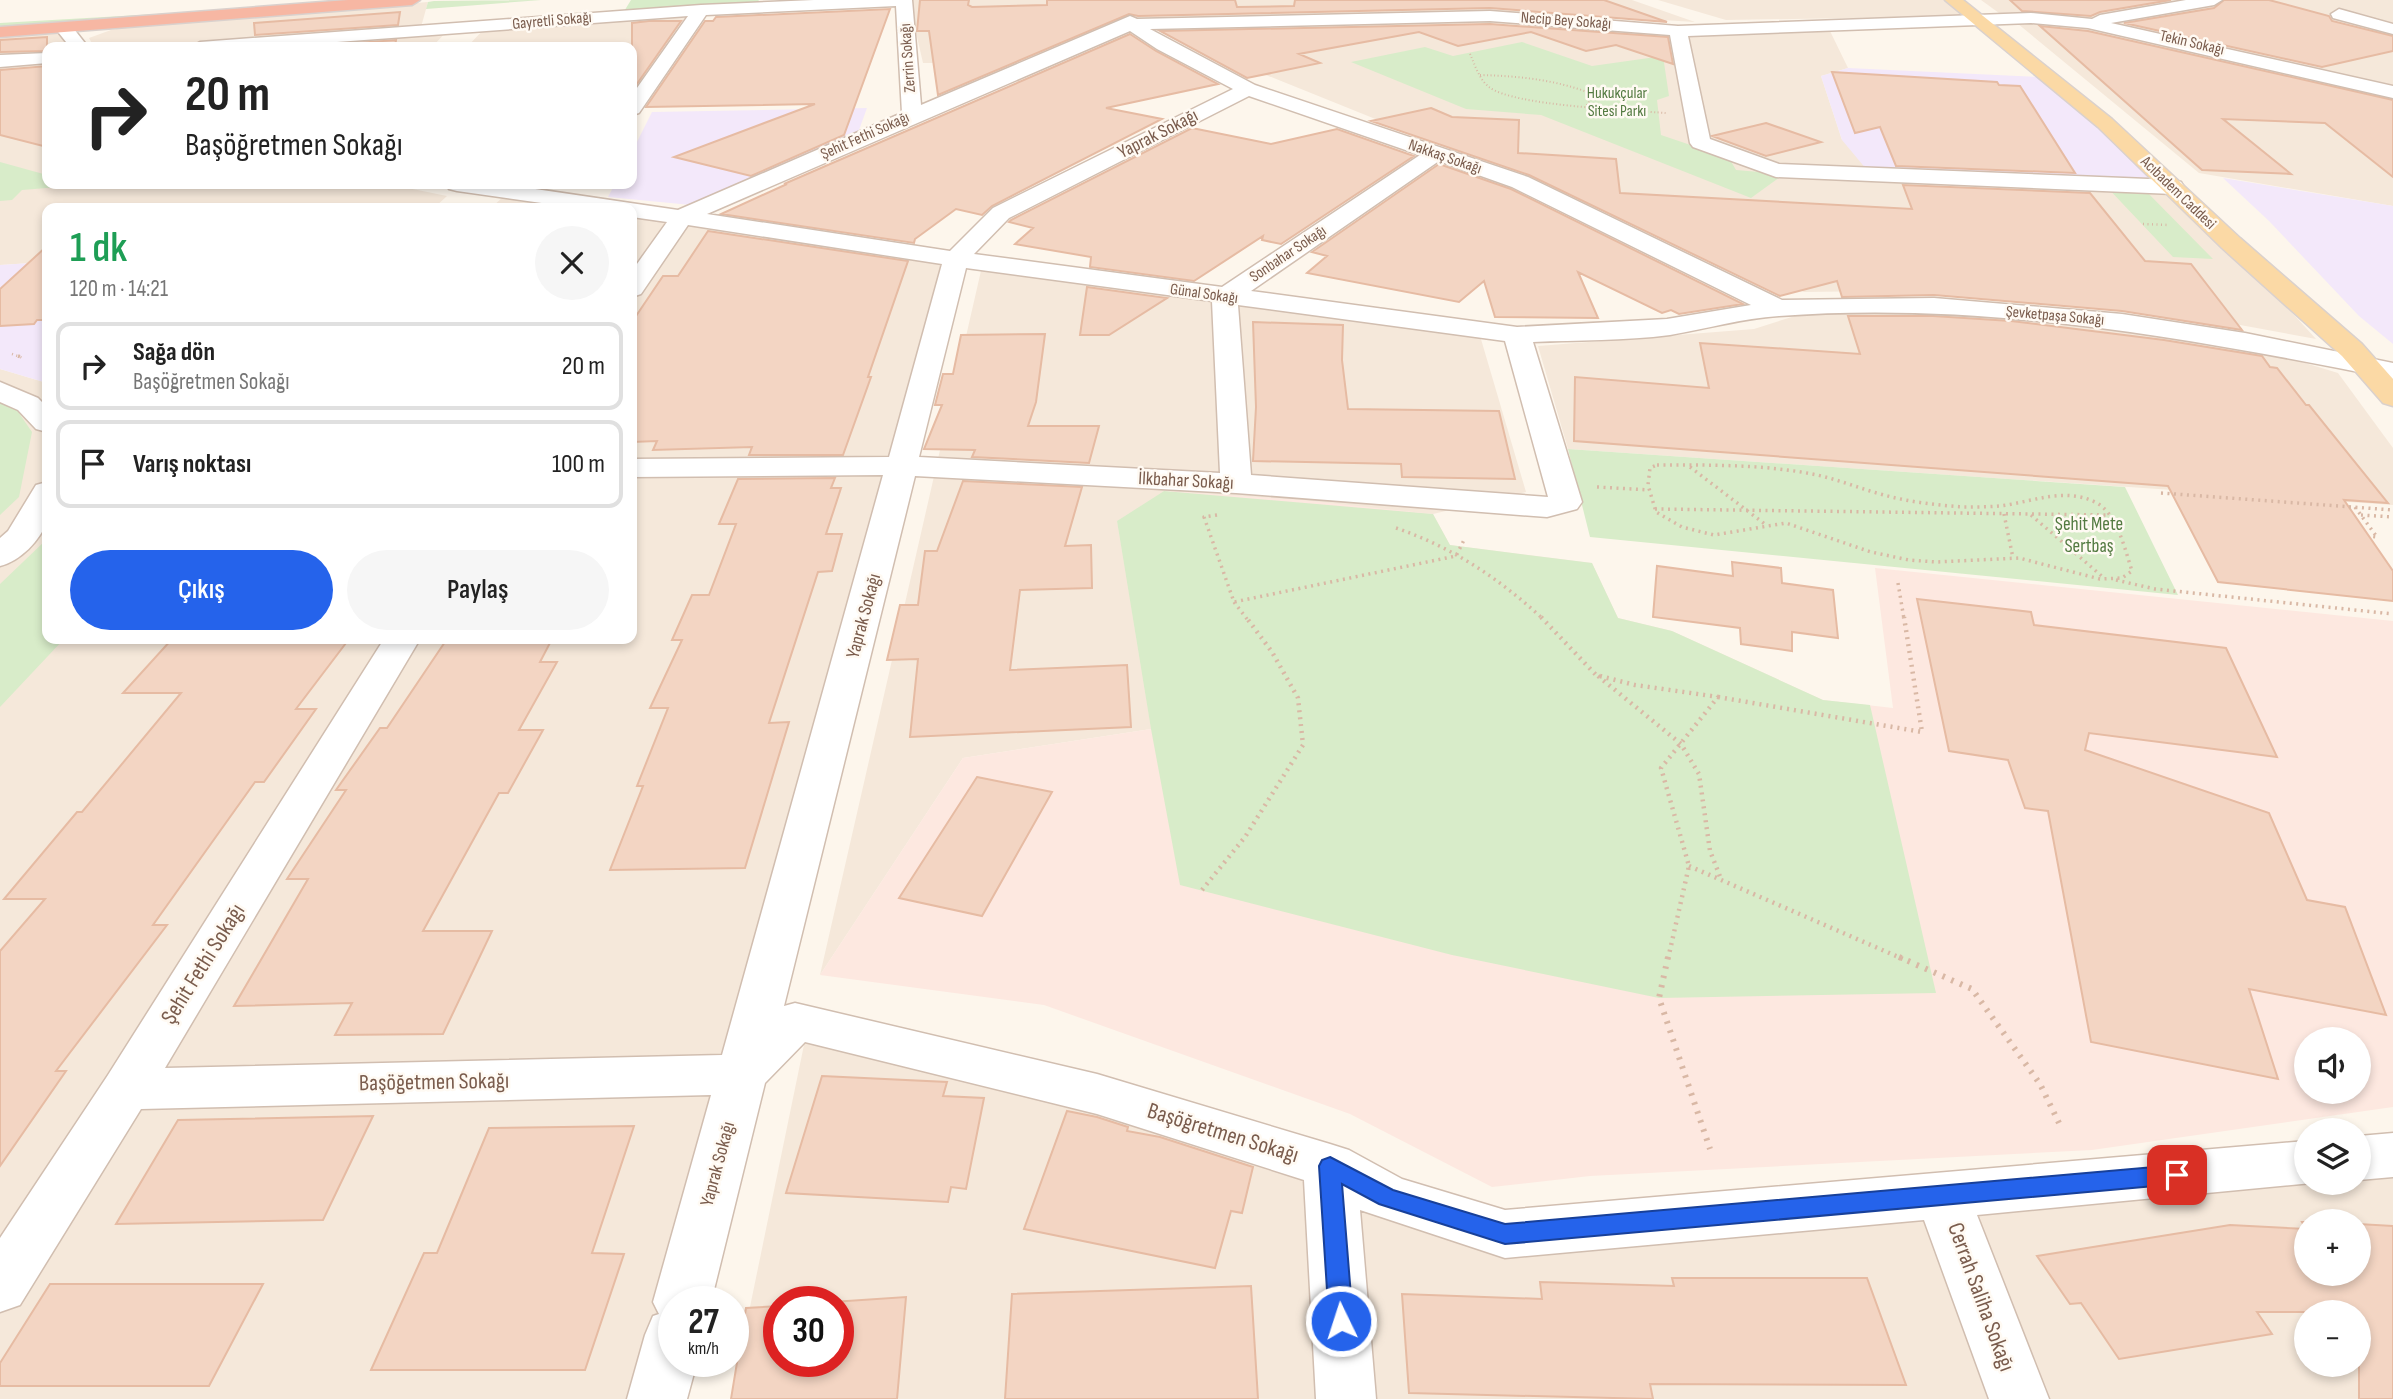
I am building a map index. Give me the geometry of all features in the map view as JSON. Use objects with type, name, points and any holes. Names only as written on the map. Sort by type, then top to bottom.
[{"type":"highway","points":[[23,13],[300,0]]},
{"type":"highway","points":[[0,32],[412,0]]},
{"type":"highway","points":[[0,19],[255,2]]},
{"type":"main road","name":"Acıbadem Caddesi","points":[[1953,0],[1990,17],[2092,96],[2365,332],[2384,366],[2393,397]]},
{"type":"main road","name":"Acıbadem Caddesi","points":[[1972,0],[2173,187],[2384,366]]},
{"type":"street","points":[[1127,0],[1131,24]]},
{"type":"street","points":[[2091,22],[2214,0]]},
{"type":"street","name":"Gayretli Sokağı","points":[[270,42],[701,10],[904,1]]},
{"type":"street","name":"Zerrin Sokağı","points":[[904,1],[912,116]]},
{"type":"street","points":[[1841,8],[1862,25]]},
{"type":"street","points":[[637,102],[701,10]]},
{"type":"street","points":[[2339,14],[2393,29]]},
{"type":"street","name":"Necip Bey Sokağı","points":[[1131,24],[1490,16],[1578,21],[1674,22],[1718,29],[1862,25],[1990,17]]},
{"type":"street","name":"Tekin Sokağı","points":[[1990,17],[2091,22],[2393,90]]},
{"type":"street","points":[[1674,22],[1700,143],[1776,170],[2173,187]]},
{"type":"street","name":"Nakkaş Sokağı","points":[[1131,24],[1163,45],[1248,89],[1520,182],[1778,308]]},
{"type":"street","name":"Şehit Fethi Sokağı","points":[[682,217],[1131,24]]},
{"type":"street","points":[[64,28],[75,42]]},
{"type":"street","points":[[453,42],[466,28]]},
{"type":"street","points":[[0,61],[42,58]]},
{"type":"street","points":[[2352,81],[2393,72]]},
{"type":"street","points":[[2352,81],[2393,113]]},
{"type":"street","name":"Yaprak Sokağı","points":[[686,1286],[904,466],[956,259],[1001,213],[1248,89]]},
{"type":"street","name":"Sonbahar Sokağı","points":[[1225,297],[1436,154]]},
{"type":"street","points":[[527,189],[583,193],[610,203]]},
{"type":"street","name":"Günal Sokağı","points":[[637,210],[956,259],[1517,335],[1668,327],[1778,308]]},
{"type":"street","points":[[637,282],[682,217]]},
{"type":"street","points":[[1225,297],[1233,498]]},
{"type":"street","name":"Şevketpaşa Sokağı","points":[[1778,308],[1934,306],[2122,322],[2384,366]]},
{"type":"street","points":[[1517,335],[1561,485]]},
{"type":"street","points":[[0,391],[28,404],[42,418]]},
{"type":"street","name":"İlkbahar Sokağı","points":[[637,468],[904,466],[1233,498],[1547,506],[1566,502],[1561,485]]},
{"type":"street","points":[[0,556],[22,537],[42,501]]},
{"type":"street","name":"Şehit Fethi Sokağı","points":[[0,1287],[126,1089],[399,644]]},
{"type":"street","name":"Başöğretmen Sokağı","points":[[742,1074],[795,1021],[1097,1094],[1330,1166],[1387,1198],[1505,1234],[2294,1164]]},
{"type":"street","name":"Başöğetmen Sokağı","points":[[126,1089],[742,1074]]},
{"type":"street","points":[[2371,1157],[2393,1155]]},
{"type":"street","points":[[1330,1166],[1346,1399]]},
{"type":"street","name":"Cerrah Saliha Sokağı","points":[[1943,1196],[2019,1399]]},
{"type":"street","points":[[657,1399],[663,1377]]},
{"type":"path","points":[[1470,54],[1479,75],[1490,88],[1538,102],[1695,116]]},
{"type":"path","points":[[1479,75],[1526,76],[1568,83],[1595,94],[1585,107]]},
{"type":"path","points":[[12,354],[24,358]]},
{"type":"path","points":[[1688,466],[1767,526]]},
{"type":"path","points":[[2029,514],[2106,579],[2122,578],[2132,571],[2108,515],[2103,507],[2094,502],[2055,495],[1983,507],[1905,500],[1809,473],[1772,468],[1688,466],[1650,468],[1647,474],[1656,512],[1682,527],[1714,534],[1786,523],[1871,552],[1909,561],[2013,558],[2080,576],[2155,589],[2393,614]]},
{"type":"path","points":[[1561,485],[1649,489]]},
{"type":"path","points":[[2161,493],[2393,510]]},
{"type":"path","points":[[1202,890],[1245,837],[1303,746],[1298,698],[1272,652],[1234,602],[1204,517],[1233,498]]},
{"type":"path","points":[[2355,507],[2377,537],[2369,536]]},
{"type":"path","points":[[1655,509],[2108,515]]},
{"type":"path","points":[[2003,514],[2013,558]]},
{"type":"path","points":[[2360,514],[2393,517]]},
{"type":"path","points":[[1393,527],[1428,538],[1456,556],[1476,564],[1548,623],[1597,676],[1681,744],[1699,774],[1710,851],[1721,880]]},
{"type":"path","points":[[1456,556],[1465,538]]},
{"type":"path","points":[[1234,602],[1456,556]]},
{"type":"path","points":[[1597,676],[1922,732],[1898,583]]},
{"type":"path","points":[[1710,1149],[1659,998],[1689,866],[1661,768],[1718,697]]},
{"type":"path","points":[[1689,866],[1972,989],[2040,1084],[2059,1123]]},
{"type":"shaded area","points":[[913,0],[1632,0],[1695,22],[1562,14],[1117,25],[1023,63],[923,63],[912,15]]},
{"type":"shaded area","points":[[1658,0],[1945,0],[1969,16],[1726,20]]},
{"type":"shaded area","points":[[1981,0],[2393,0],[2393,86],[2100,21],[1999,13]]},
{"type":"shaded area","points":[[428,2],[421,27],[243,42],[91,42],[89,38],[134,26]]},
{"type":"shaded area","points":[[690,14],[637,94],[637,42],[472,42],[485,28]]},
{"type":"shaded area","points":[[2012,19],[2088,23],[2393,93],[2393,206],[2199,173]]},
{"type":"shaded area","points":[[1532,20],[1677,30],[1830,31],[1848,68],[1821,76],[1842,140],[2166,187],[2245,261],[2316,339],[2180,314],[1957,290],[1804,292],[1162,33],[1172,30]]},
{"type":"shaded area","points":[[449,29],[437,42],[306,42]]},
{"type":"shaded area","points":[[62,31],[65,42],[42,42],[42,96],[0,99],[0,35]]},
{"type":"shaded area","points":[[1848,68],[2038,77],[2056,88],[2166,187],[1872,176],[1842,140],[1821,76]]},
{"type":"shaded area","points":[[42,103],[42,189],[413,189],[447,196],[439,203],[42,203],[42,262],[0,265],[0,106]]},
{"type":"shaded area","points":[[867,108],[859,130],[843,141],[691,205],[608,197],[612,189],[637,189],[637,142],[652,112]]},
{"type":"shaded area","points":[[2223,178],[2393,206],[2393,344],[2359,316],[2269,221]]},
{"type":"shaded area","points":[[504,196],[558,203],[496,203]]},
{"type":"shaded area","points":[[637,214],[946,256],[678,1286],[658,1286],[659,1377],[655,1399],[0,1399],[0,369],[42,382],[42,644],[637,644]]},
{"type":"shaded area","points":[[42,262],[42,382],[0,369],[0,265]]},
{"type":"shaded area","points":[[983,262],[1478,329],[1526,492],[1433,514],[1164,491],[1151,729],[963,758],[820,975]]},
{"type":"shaded area","points":[[1929,310],[2246,345],[2338,373],[2393,448],[2393,505],[1568,449],[1538,346],[1754,329],[1798,315]]},
{"type":"shaded area","points":[[1164,491],[1302,500],[1433,514],[1450,545],[1592,563],[1618,618],[1672,631],[1823,700],[1893,708],[1875,568],[2393,621],[2393,1107],[2316,1118],[2294,1118],[2294,1121],[2092,1150],[1590,1176],[1492,1187],[1350,1114],[1044,1005],[820,975],[963,758],[1151,729],[1117,521]]},
{"type":"shaded area","points":[[805,1040],[1157,1104],[1493,1236],[2294,1176],[2294,1195],[2371,1195],[2371,1170],[2393,1169],[2393,1399],[731,1399],[736,1377],[749,1377],[749,1312]]},
{"type":"green space","points":[[541,0],[426,9],[428,2],[434,1]]},
{"type":"green space","points":[[631,0],[759,0],[756,5],[623,13]]},
{"type":"green space","points":[[332,4],[0,29],[0,23]]},
{"type":"green space","name":"Hukukçular Sitesi Parkı","points":[[1522,42],[1592,66],[1663,56],[1669,96],[1657,100],[1661,135],[1729,158],[1736,170],[1784,174],[1751,198],[1541,115],[1466,109],[1351,62],[1425,47],[1453,56]]},
{"type":"green space","points":[[0,162],[42,174],[42,188],[22,190],[12,200],[0,201]]},
{"type":"green space","points":[[2105,185],[2141,186],[2213,259],[2173,257]]},
{"type":"green space","points":[[0,396],[10,400],[32,432],[19,497],[0,515]]},
{"type":"green space","name":"Şehit Mete Sertbaş","points":[[1568,449],[2125,487],[2178,595],[1590,537]]},
{"type":"green space","points":[[1164,491],[1433,514],[1450,545],[1592,563],[1618,618],[1672,631],[1823,700],[1870,705],[1936,993],[1659,998],[1452,955],[1180,885],[1117,521]]},
{"type":"green space","points":[[42,544],[42,644],[59,644],[0,707],[0,584]]},
{"type":"building","points":[[920,0],[969,0],[968,5],[972,7],[1047,5],[1047,0],[1235,0],[1237,7],[1294,6],[1295,0],[1604,0],[1667,22],[1490,8],[1138,16],[1129,14],[938,95],[929,31],[917,31]]},
{"type":"building","points":[[2010,0],[2171,0],[2100,12],[2091,16],[2022,11]]},
{"type":"building","points":[[2224,0],[2269,0],[2329,16],[2332,21],[2393,36],[2393,51],[2322,67],[2124,23],[2214,8]]},
{"type":"building","points":[[890,9],[844,135],[751,176],[674,157],[815,104],[646,107],[705,21],[713,21],[716,17]]},
{"type":"building","points":[[400,12],[398,25],[255,35],[254,23]]},
{"type":"building","points":[[681,21],[637,84],[637,42],[632,42],[632,23]]},
{"type":"building","points":[[1490,24],[1668,37],[1673,64],[1616,45],[1586,51],[1531,32],[1458,46],[1419,32],[1299,54],[1320,63],[1247,78],[1160,31]]},
{"type":"building","points":[[2040,26],[2088,31],[2393,100],[2393,177],[2325,123],[2223,119],[2291,174],[2202,170]]},
{"type":"building","points":[[1130,34],[1218,84],[1106,108],[1162,119],[992,206],[982,215],[956,209],[915,239],[914,243],[721,214],[787,184],[784,184]]},
{"type":"building","points":[[47,37],[47,42],[42,42],[42,51],[0,52],[0,40]]},
{"type":"building","points":[[42,66],[42,146],[0,135],[0,70]]},
{"type":"building","points":[[1832,72],[1997,82],[1999,85],[2020,86],[2075,173],[1896,166],[1880,127],[1855,133]]},
{"type":"building","points":[[1431,108],[1452,117],[1519,120],[1518,153],[1616,159],[1620,193],[1912,209],[1903,185],[2090,193],[2145,261],[2191,264],[2242,330],[2122,311],[1934,295],[1842,297],[1837,281],[1780,296],[1529,175],[1371,121]]},
{"type":"building","points":[[1766,123],[1821,142],[1766,156],[1712,136]]},
{"type":"building","points":[[1192,128],[1271,144],[1337,129],[1414,156],[1281,244],[1262,240],[1263,236],[1194,281],[1090,267],[1091,257],[1015,244],[1033,228],[1009,222],[1011,220]]},
{"type":"building","points":[[1439,164],[1511,189],[1743,304],[1679,314],[1671,310],[1662,313],[1578,272],[1598,318],[1495,317],[1484,281],[1459,302],[1307,273],[1327,256],[1312,252]]},
{"type":"building","points":[[708,231],[908,261],[843,455],[749,455],[752,447],[653,450],[657,441],[637,442],[637,315],[663,276],[678,276]]},
{"type":"building","points":[[42,251],[42,320],[37,320],[34,324],[0,326],[0,289]]},
{"type":"building","points":[[1087,287],[1167,298],[1109,335],[1080,335]]},
{"type":"building","points":[[1848,316],[1933,316],[2011,321],[2164,340],[2262,356],[2270,367],[2277,368],[2306,405],[2309,405],[2388,503],[2344,500],[2393,571],[2393,601],[2218,582],[2168,486],[1574,441],[1575,377],[1709,388],[1700,343],[1860,354]]},
{"type":"building","points":[[1253,322],[1343,325],[1342,360],[1348,409],[1499,411],[1515,479],[1402,477],[1401,464],[1253,461],[1256,407]]},
{"type":"building","points":[[1045,334],[1036,402],[1028,426],[1099,426],[1089,463],[972,457],[975,450],[924,449],[942,405],[935,405],[943,374],[953,374],[961,335]]},
{"type":"building","points":[[835,478],[831,488],[841,488],[826,534],[842,534],[832,571],[818,572],[769,723],[789,722],[745,868],[610,870],[643,786],[637,786],[668,708],[650,708],[682,640],[672,640],[692,595],[709,595],[736,524],[719,524],[738,479]]},
{"type":"building","points":[[963,481],[1082,487],[1065,546],[1091,545],[1092,588],[1020,590],[1010,670],[1127,665],[1131,727],[910,737],[918,659],[887,660],[900,605],[918,605],[925,551],[937,551]]},
{"type":"building","points":[[1732,562],[1781,568],[1782,583],[1833,590],[1838,638],[1792,632],[1792,651],[1741,644],[1740,628],[1653,617],[1657,566],[1733,576]]},
{"type":"building","points":[[1917,599],[2031,612],[2034,625],[2226,648],[2277,757],[2089,733],[2085,750],[2269,813],[2307,900],[2345,907],[2386,1015],[2249,989],[2278,1079],[2091,1042],[2048,811],[2025,808],[2008,760],[1949,751]]},
{"type":"building","points":[[167,644],[345,644],[296,709],[316,709],[264,782],[255,782],[153,925],[167,925],[56,1071],[66,1071],[0,1166],[0,951],[45,899],[4,899],[77,812],[82,812],[181,693],[123,693]]},
{"type":"building","points":[[444,644],[549,644],[540,662],[557,662],[519,730],[543,730],[508,793],[499,793],[423,931],[492,931],[443,1034],[335,1035],[352,1003],[234,1006],[308,879],[287,879],[346,790],[336,790],[380,728],[387,728]]},
{"type":"building","points":[[977,777],[1052,792],[982,916],[899,898]]},
{"type":"building","points":[[822,1076],[947,1082],[943,1096],[984,1098],[966,1189],[951,1187],[948,1202],[786,1193]]},
{"type":"building","points":[[1067,1111],[1097,1117],[1128,1127],[1127,1131],[1160,1137],[1253,1167],[1242,1213],[1231,1211],[1215,1268],[1024,1229]]},
{"type":"building","points":[[373,1116],[323,1220],[116,1224],[178,1120]]},
{"type":"building","points":[[634,1126],[592,1253],[624,1254],[585,1370],[371,1370],[424,1253],[437,1253],[489,1128]]},
{"type":"building","points":[[2230,1225],[2294,1228],[2294,1286],[2371,1286],[2371,1225],[2393,1226],[2393,1399],[2359,1399],[2359,1377],[2371,1377],[2371,1300],[2294,1300],[2294,1312],[2257,1312],[2272,1334],[2119,1359],[2081,1303],[2070,1304],[2037,1256]]},
{"type":"building","points":[[1672,1278],[1867,1278],[1906,1385],[1650,1384],[1653,1399],[1409,1393],[1402,1294],[1542,1299],[1540,1282],[1674,1286]]},
{"type":"building","points":[[50,1284],[263,1284],[209,1386],[0,1386],[0,1363]]},
{"type":"building","points":[[1251,1286],[1258,1399],[1005,1399],[1012,1294]]},
{"type":"building","points":[[906,1297],[897,1399],[731,1399],[735,1377],[749,1377],[749,1308],[763,1307],[763,1377],[854,1377],[854,1301]]},
{"type":"route","points":[[1341,1321],[1330,1166],[1387,1198],[1505,1234],[2177,1175]]}]
